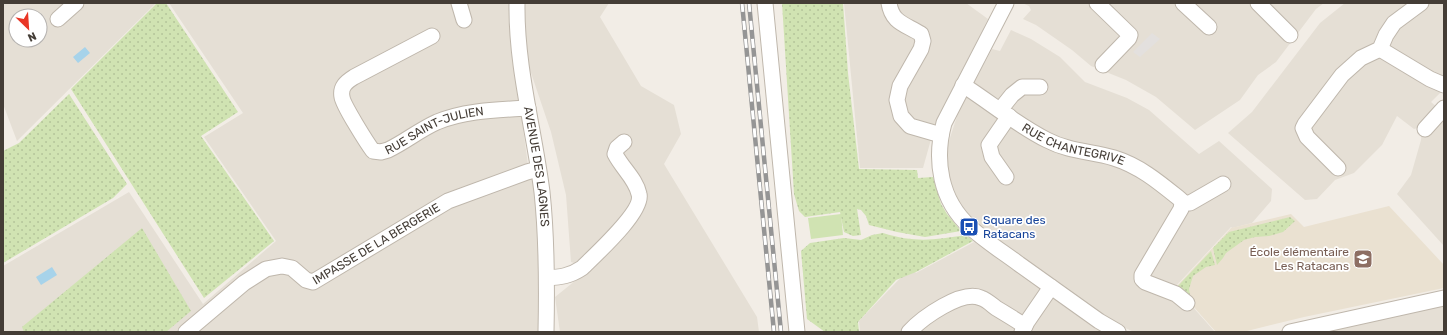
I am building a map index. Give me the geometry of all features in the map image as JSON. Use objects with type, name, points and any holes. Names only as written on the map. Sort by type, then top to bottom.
[{"type":"street","points":[[58,19],[76,3]]},
{"type":"street","points":[[459,3],[464,20]]},
{"type":"street","name":"AVENUE DES LAGNES","points":[[517,3],[517,32],[520,61],[538,169],[545,229],[547,278],[546,332]]},
{"type":"street","points":[[764,3],[797,332]]},
{"type":"street","points":[[889,3],[890,12],[897,21],[921,34],[923,41],[921,49],[900,86],[897,100],[901,116],[910,126],[941,135]]},
{"type":"street","points":[[1006,3],[947,116],[941,135],[939,157],[940,170],[948,199],[955,211],[976,232],[1051,287],[1118,332]]},
{"type":"street","points":[[1097,3],[1130,35],[1129,38],[1103,65]]},
{"type":"street","points":[[1183,3],[1210,27]]},
{"type":"street","points":[[1258,3],[1290,35]]},
{"type":"street","points":[[1338,168],[1307,137],[1304,128],[1305,124],[1342,75],[1361,58],[1380,49],[1386,35],[1394,23],[1421,3]]},
{"type":"street","name":"RUE SAINT-JULIEN","points":[[432,36],[345,83],[342,89],[342,98],[373,151],[381,152],[388,150],[435,123],[454,116],[528,108]]},
{"type":"street","points":[[1380,49],[1430,79],[1444,85]]},
{"type":"street","name":"RUE CHANTEGRIVE","points":[[963,85],[1047,140],[1067,149],[1114,158],[1132,165],[1156,180],[1181,200],[1182,203]]},
{"type":"street","points":[[1006,177],[992,157],[989,145],[1012,95],[1022,87],[1040,87]]},
{"type":"street","points":[[1425,129],[1444,108]]},
{"type":"street","points":[[547,278],[574,274],[582,268],[626,223],[638,205],[640,195],[615,154],[617,148],[624,142]]},
{"type":"street","name":"IMPASSE DE LA BERGERIE","points":[[186,332],[244,283],[266,269],[282,266],[292,268],[306,280],[313,282],[448,201],[520,174],[538,169]]},
{"type":"street","points":[[1187,303],[1176,294],[1145,282],[1142,279],[1142,275],[1181,209],[1182,203],[1190,203],[1223,184]]},
{"type":"street","points":[[909,332],[918,323],[940,308],[960,298],[970,296],[980,297],[1024,329],[1051,287]]},
{"type":"street","points":[[1290,332],[1307,330],[1444,298]]},
{"type":"shaded area","points":[[3,3],[156,3],[17,141],[3,104]]},
{"type":"shaded area","points":[[169,3],[509,3],[509,25],[528,165],[536,184],[541,250],[540,332],[3,332],[3,266],[129,192],[203,304],[276,241],[204,137],[243,113]]},
{"type":"shaded area","points":[[522,3],[609,3],[600,17],[641,86],[674,105],[681,134],[664,164],[757,317],[759,332],[560,332],[555,297],[596,264],[577,264],[571,262],[566,195],[551,132],[527,61]]},
{"type":"shaded area","points":[[844,3],[966,3],[988,19],[935,125],[923,168],[860,168]]},
{"type":"shaded area","points":[[1022,3],[1324,3],[1316,9],[1276,62],[1258,75],[1240,100],[1195,130],[1156,97],[1126,80],[1091,66],[1072,50],[1036,25],[1023,19],[1031,10],[1029,6]]},
{"type":"shaded area","points":[[1345,3],[1444,3],[1444,89],[1431,102],[1438,108],[1418,128],[1414,129],[1397,116],[1382,145],[1354,173],[1335,180],[1317,199],[1305,200],[1228,133],[1252,112],[1320,23]]},
{"type":"shaded area","points":[[1011,30],[1031,39],[1060,57],[1085,82],[1127,98],[1149,110],[1199,154],[1219,141],[1272,189],[1271,201],[1252,223],[1231,227],[1175,287],[1215,332],[1134,332],[1110,321],[965,217],[946,170],[948,144],[959,110],[992,49],[1000,51]]},
{"type":"shaded area","points":[[1152,33],[1160,39],[1140,57],[1133,52]]},
{"type":"shaded area","points":[[1444,115],[1444,246],[1397,194],[1411,175],[1421,140],[1422,131]]},
{"type":"shaded area","points":[[1389,206],[1444,265],[1444,288],[1304,317],[1243,332],[1216,332],[1176,287],[1231,228],[1291,214],[1304,227]]},
{"type":"shaded area","points":[[974,242],[1026,277],[1086,322],[1104,332],[860,332],[859,321],[911,267],[916,273]]},
{"type":"shaded area","points":[[1444,304],[1444,332],[1321,332]]},
{"type":"green space","points":[[157,3],[166,3],[238,112],[201,136],[274,241],[204,298],[71,89]]},
{"type":"green space","points":[[782,3],[843,3],[848,73],[859,169],[917,170],[918,178],[933,177],[941,204],[961,231],[925,237],[897,232],[869,225],[866,216],[861,210],[857,209],[861,235],[853,236],[844,232],[840,212],[805,217],[799,211],[794,194]]},
{"type":"green space","points":[[69,94],[127,184],[113,198],[3,263],[3,151],[19,143]]},
{"type":"green space","points":[[841,214],[843,235],[811,239],[808,218]]},
{"type":"green space","points":[[1290,217],[1295,221],[1283,232],[1244,240],[1226,253],[1217,265],[1213,248],[1229,232]]},
{"type":"green space","points":[[142,228],[191,311],[166,332],[24,332],[22,327]]},
{"type":"green space","points":[[883,233],[905,238],[924,240],[966,235],[973,241],[916,272],[896,280],[858,322],[859,332],[825,332],[807,319],[801,251],[810,243],[844,238],[861,240],[872,235]]},
{"type":"green space","points":[[1211,251],[1215,265],[1206,267],[1193,276],[1189,289],[1191,301],[1178,286]]},
{"type":"water","points":[[85,47],[90,53],[78,63],[73,57]]},
{"type":"water","points":[[52,267],[57,275],[41,285],[36,277]]},
{"type":"railway","points":[[742,3],[774,332]]},
{"type":"railway","points":[[749,3],[781,332]]},
{"type":"place","name":"Square des Ratacans","points":[[969,227]]},
{"type":"place","name":"École élémentaire Les Ratacans","points":[[1363,259]]}]
